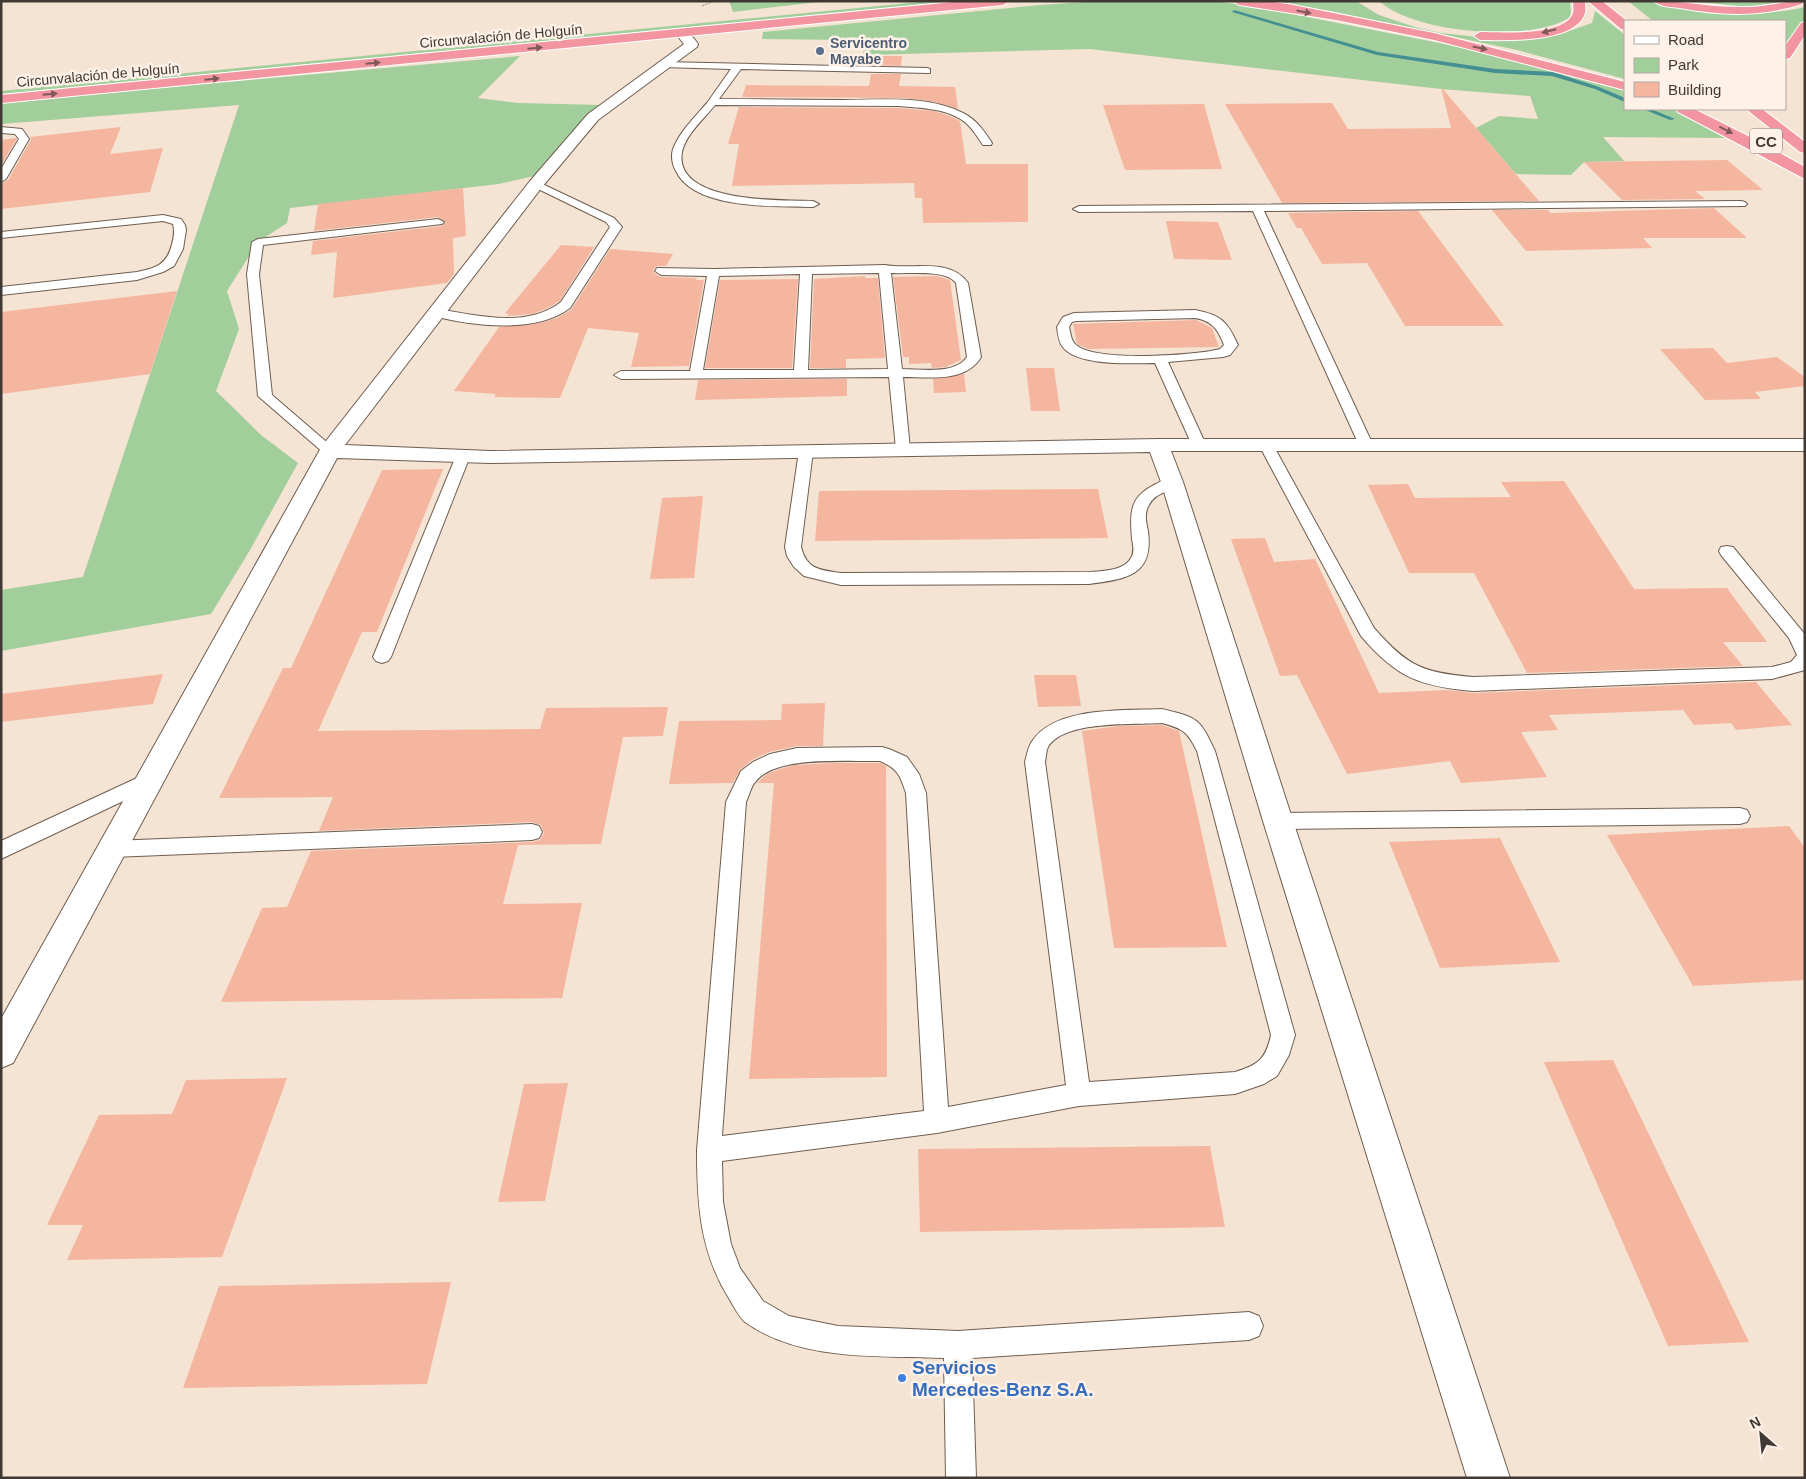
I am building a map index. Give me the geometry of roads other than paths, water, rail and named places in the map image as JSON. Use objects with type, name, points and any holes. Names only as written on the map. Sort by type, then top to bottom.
[{"type":"highway","name":"Circunvalación de Holguín","points":[[368,50],[880,1]]},
{"type":"highway","name":"Circunvalación de Holguín","points":[[1,99],[682,34],[1003,1]]},
{"type":"highway","points":[[1239,1],[1408,32],[1534,60],[1624,86]]},
{"type":"highway","points":[[1370,10],[1402,23],[1435,31],[1472,35],[1513,36],[1547,32],[1570,24],[1579,13],[1578,1]]},
{"type":"highway","points":[[1594,1],[1624,25]]},
{"type":"highway","points":[[1660,1],[1714,9],[1754,10],[1785,6],[1798,1]]},
{"type":"highway","points":[[1786,54],[1805,26]]},
{"type":"highway","points":[[1685,110],[1755,145],[1805,173]]},
{"type":"highway","name":"CC","points":[[1754,110],[1805,148]]},
{"type":"highway","points":[[1785,116],[1805,148]]},
{"type":"highway","name":"CC","points":[[1748,126],[1805,173]]},
{"type":"street","points":[[1,1052],[330,451],[536,184],[593,117],[692,44],[682,34]]},
{"type":"street","points":[[330,451],[463,456],[1158,445],[1805,445]]},
{"type":"street","points":[[1158,445],[1172,482],[1278,821],[1489,1478]]},
{"type":"lane","points":[[664,65],[927,71]]},
{"type":"lane","points":[[738,67],[687,131],[676,153],[679,170],[689,182],[710,195],[737,200],[814,204]]},
{"type":"lane","points":[[712,102],[898,103],[924,106],[948,111],[968,119],[988,142]]},
{"type":"lane","points":[[1,130],[18,131],[24,139],[1,179]]},
{"type":"lane","points":[[437,313],[515,322],[532,322],[548,318],[559,312],[566,305],[616,227],[610,220],[536,184]]},
{"type":"lane","points":[[1079,209],[1741,204]]},
{"type":"lane","points":[[1257,207],[1366,445]]},
{"type":"lane","points":[[1,235],[163,218],[173,219],[179,223],[181,228],[175,259],[169,265],[156,271],[137,276],[1,291]]},
{"type":"lane","points":[[330,451],[265,396],[253,274],[258,242],[438,222]]},
{"type":"lane","points":[[885,269],[903,449]]},
{"type":"lane","points":[[621,375],[935,373],[953,371],[972,362],[974,357],[962,283],[958,276],[953,273],[938,270],[885,269],[714,273],[661,271]]},
{"type":"lane","points":[[801,374],[806,271]]},
{"type":"lane","points":[[696,374],[714,273]]},
{"type":"lane","points":[[1194,314],[1206,316],[1219,322],[1224,327],[1231,345],[1225,352],[1218,354],[1160,360],[1095,357],[1078,352],[1067,344],[1063,327],[1067,320],[1074,317],[1194,314]]},
{"type":"lane","points":[[1160,360],[1199,445]]},
{"type":"lane","points":[[1266,445],[1367,632],[1383,652],[1407,671],[1437,682],[1473,684],[1772,673],[1797,667],[1805,657]]},
{"type":"lane","points":[[806,451],[793,547],[795,560],[805,570],[818,576],[841,579],[1089,578],[1125,571],[1134,565],[1141,555],[1138,517],[1140,506],[1146,497],[1172,482]]},
{"type":"lane","points":[[382,657],[463,456]]},
{"type":"lane","points":[[1726,552],[1796,635],[1805,653]]},
{"type":"lane","points":[[709,1150],[937,1121],[1079,1094],[1235,1082],[1255,1077],[1272,1066],[1279,1055],[1283,1035],[1206,751],[1196,730],[1185,722],[1162,716],[1080,721],[1062,726],[1049,734],[1039,745],[1035,762],[1079,1094]]},
{"type":"lane","points":[[937,1121],[916,793],[909,774],[900,762],[882,754],[797,755],[777,759],[760,766],[748,776],[736,802],[709,1150],[710,1202],[718,1244],[730,1276],[752,1311],[785,1329],[838,1340],[958,1345],[1249,1326]]},
{"type":"lane","points":[[1,851],[150,780]]},
{"type":"lane","points":[[1278,821],[1740,816]]},
{"type":"lane","points":[[112,850],[532,832]]},
{"type":"lane","points":[[958,1345],[961,1478]]},
{"type":"waterway","points":[[1234,11],[1377,53],[1495,71],[1553,74],[1597,88],[1624,100]]},
{"type":"waterway","points":[[1649,110],[1672,119]]},
{"type":"place","name":"Servicentro Mayabe","points":[[820,51]]},
{"type":"place","name":"Servicios Mercedes-Benz S.A.","points":[[902,1378]]}]
